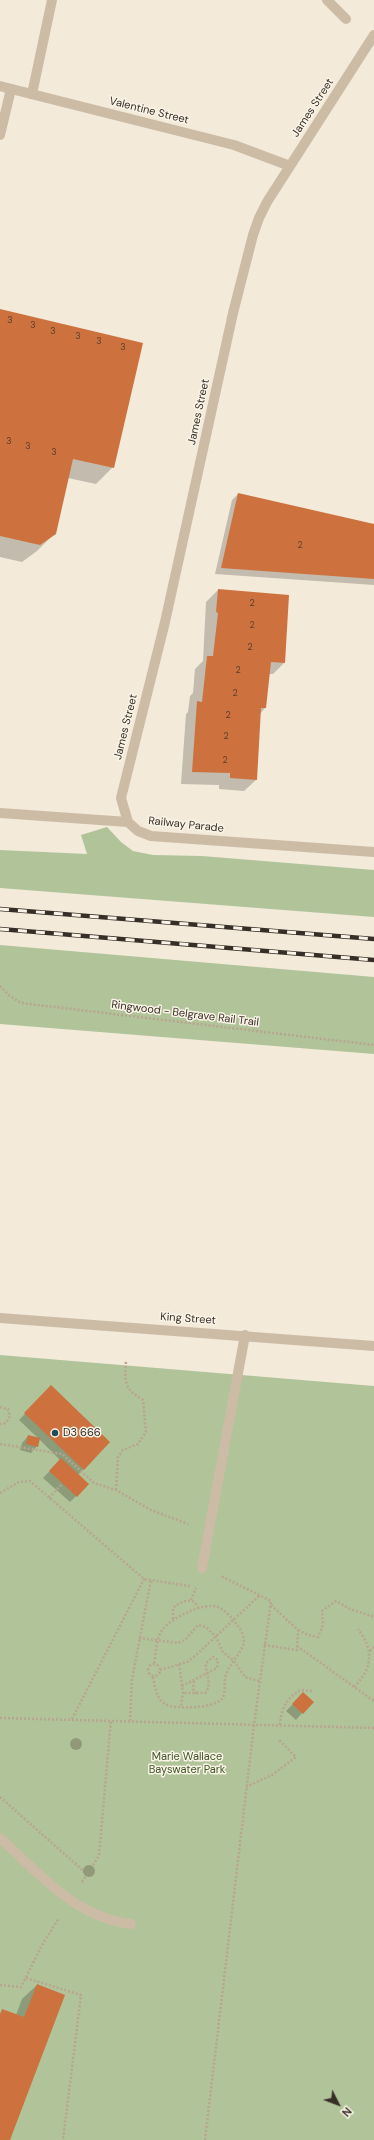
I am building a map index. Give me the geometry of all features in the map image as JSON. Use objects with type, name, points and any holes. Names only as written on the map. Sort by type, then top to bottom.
[{"type":"street","points":[[32,94],[52,0]]},
{"type":"street","points":[[327,0],[346,19]]},
{"type":"street","name":"James Street","points":[[128,822],[121,798],[165,622],[233,313],[259,218],[290,166],[374,35]]},
{"type":"street","name":"Valentine Street","points":[[0,86],[234,145],[290,166]]},
{"type":"street","points":[[0,135],[11,89]]},
{"type":"street","points":[[0,813],[128,822]]},
{"type":"street","name":"Railway Parade","points":[[128,822],[138,831],[151,836],[374,852]]},
{"type":"street","name":"King Street","points":[[0,1318],[246,1335],[374,1346]]},
{"type":"street","points":[[202,1568],[246,1335]]},
{"type":"street","points":[[0,1838],[70,1901],[84,1909],[115,1922],[131,1924]]},
{"type":"path","name":"Ringwood - Belgrave Rail Trail","points":[[0,986],[10,996],[21,1003],[374,1045]]},
{"type":"path","points":[[116,1490],[118,1457],[123,1450],[138,1444],[146,1432],[143,1400],[126,1386],[126,1360]]},
{"type":"path","points":[[0,1407],[8,1409],[10,1416],[6,1423],[0,1424]]},
{"type":"path","points":[[0,1444],[62,1454],[94,1483],[116,1490],[151,1510],[188,1523],[208,1535]]},
{"type":"path","points":[[0,1493],[26,1480],[35,1484],[49,1498],[144,1579],[196,1587]]},
{"type":"path","points":[[49,1498],[61,1485]]},
{"type":"path","points":[[190,1600],[202,1568],[218,1574],[271,1600],[271,1604],[298,1630],[308,1635],[318,1637],[323,1625],[322,1611],[336,1601],[350,1609],[374,1617]]},
{"type":"path","points":[[72,1719],[144,1579]]},
{"type":"path","points":[[130,1721],[132,1679],[139,1638],[152,1580]]},
{"type":"path","points":[[153,1677],[159,1674],[160,1670],[191,1659],[260,1595]]},
{"type":"path","points":[[173,1619],[174,1608],[181,1602],[190,1600],[198,1604],[199,1608]]},
{"type":"path","points":[[205,2140],[259,1681],[271,1604]]},
{"type":"path","points":[[212,1606],[219,1607],[234,1620],[243,1632],[244,1643],[225,1678],[224,1692],[221,1700],[210,1706],[181,1707],[168,1705],[161,1700],[156,1692],[153,1677],[148,1674],[147,1670],[149,1666],[154,1664],[158,1641],[163,1629],[173,1619],[199,1608],[212,1606]]},
{"type":"path","points":[[139,1638],[158,1641],[182,1642],[198,1625],[206,1627],[216,1637],[223,1652],[234,1661],[245,1677],[259,1681]]},
{"type":"path","points":[[354,1687],[366,1673],[370,1652],[368,1640],[358,1629]]},
{"type":"path","points":[[264,1645],[297,1650],[298,1630]]},
{"type":"path","points":[[297,1646],[374,1701]]},
{"type":"path","points":[[370,1652],[374,1647]]},
{"type":"path","points":[[182,1686],[196,1680],[207,1674],[217,1668],[218,1662],[216,1659],[213,1658],[207,1661],[207,1674],[209,1687],[205,1693],[183,1694]]},
{"type":"path","points":[[154,1664],[159,1666],[160,1670]]},
{"type":"path","points":[[179,1664],[183,1694],[181,1707]]},
{"type":"path","points":[[196,1680],[192,1684],[193,1688],[199,1694]]},
{"type":"path","points":[[280,1725],[281,1712],[289,1698],[301,1690],[313,1691]]},
{"type":"path","points":[[0,1718],[374,1728]]},
{"type":"path","points":[[0,1985],[21,1986],[42,1945],[99,1856],[111,1720]]},
{"type":"path","points":[[246,1787],[272,1775],[296,1757],[278,1739]]},
{"type":"path","points":[[0,1797],[87,1874]]},
{"type":"path","points":[[26,1978],[81,1995],[63,2140]]},
{"type":"green space","points":[[107,827],[121,842],[133,851],[153,855],[202,856],[374,870],[374,917],[0,888],[0,850],[87,854],[81,835]]},
{"type":"green space","points":[[0,945],[374,977],[374,1054],[0,1024]]},
{"type":"green space","name":"Marie Wallace Bayswater Park","points":[[0,1355],[374,1386],[374,2140],[0,2140]]},
{"type":"building","points":[[0,309],[143,343],[114,468],[73,459],[56,534],[40,545],[0,536]]},
{"type":"building","points":[[238,493],[374,524],[374,579],[221,568]]},
{"type":"building","points":[[218,589],[289,595],[285,663],[271,662],[266,708],[261,708],[257,780],[230,778],[230,773],[192,772],[197,701],[202,702],[207,656],[213,656],[218,613],[216,612]]},
{"type":"building","points":[[51,1385],[110,1442],[84,1470],[24,1413]]},
{"type":"building","points":[[28,1435],[40,1438],[38,1447],[26,1444]]},
{"type":"building","points":[[61,1458],[89,1484],[77,1497],[49,1471]]},
{"type":"building","points":[[303,1692],[314,1702],[303,1714],[292,1704]]},
{"type":"building","points":[[37,1984],[65,1995],[10,2140],[0,2140],[0,2015],[2,2009],[24,2017]]},
{"type":"railway","points":[[0,909],[374,939]]},
{"type":"railway","points":[[0,929],[374,960]]},
{"type":"place","name":"D3 666","points":[[55,1433]]}]
